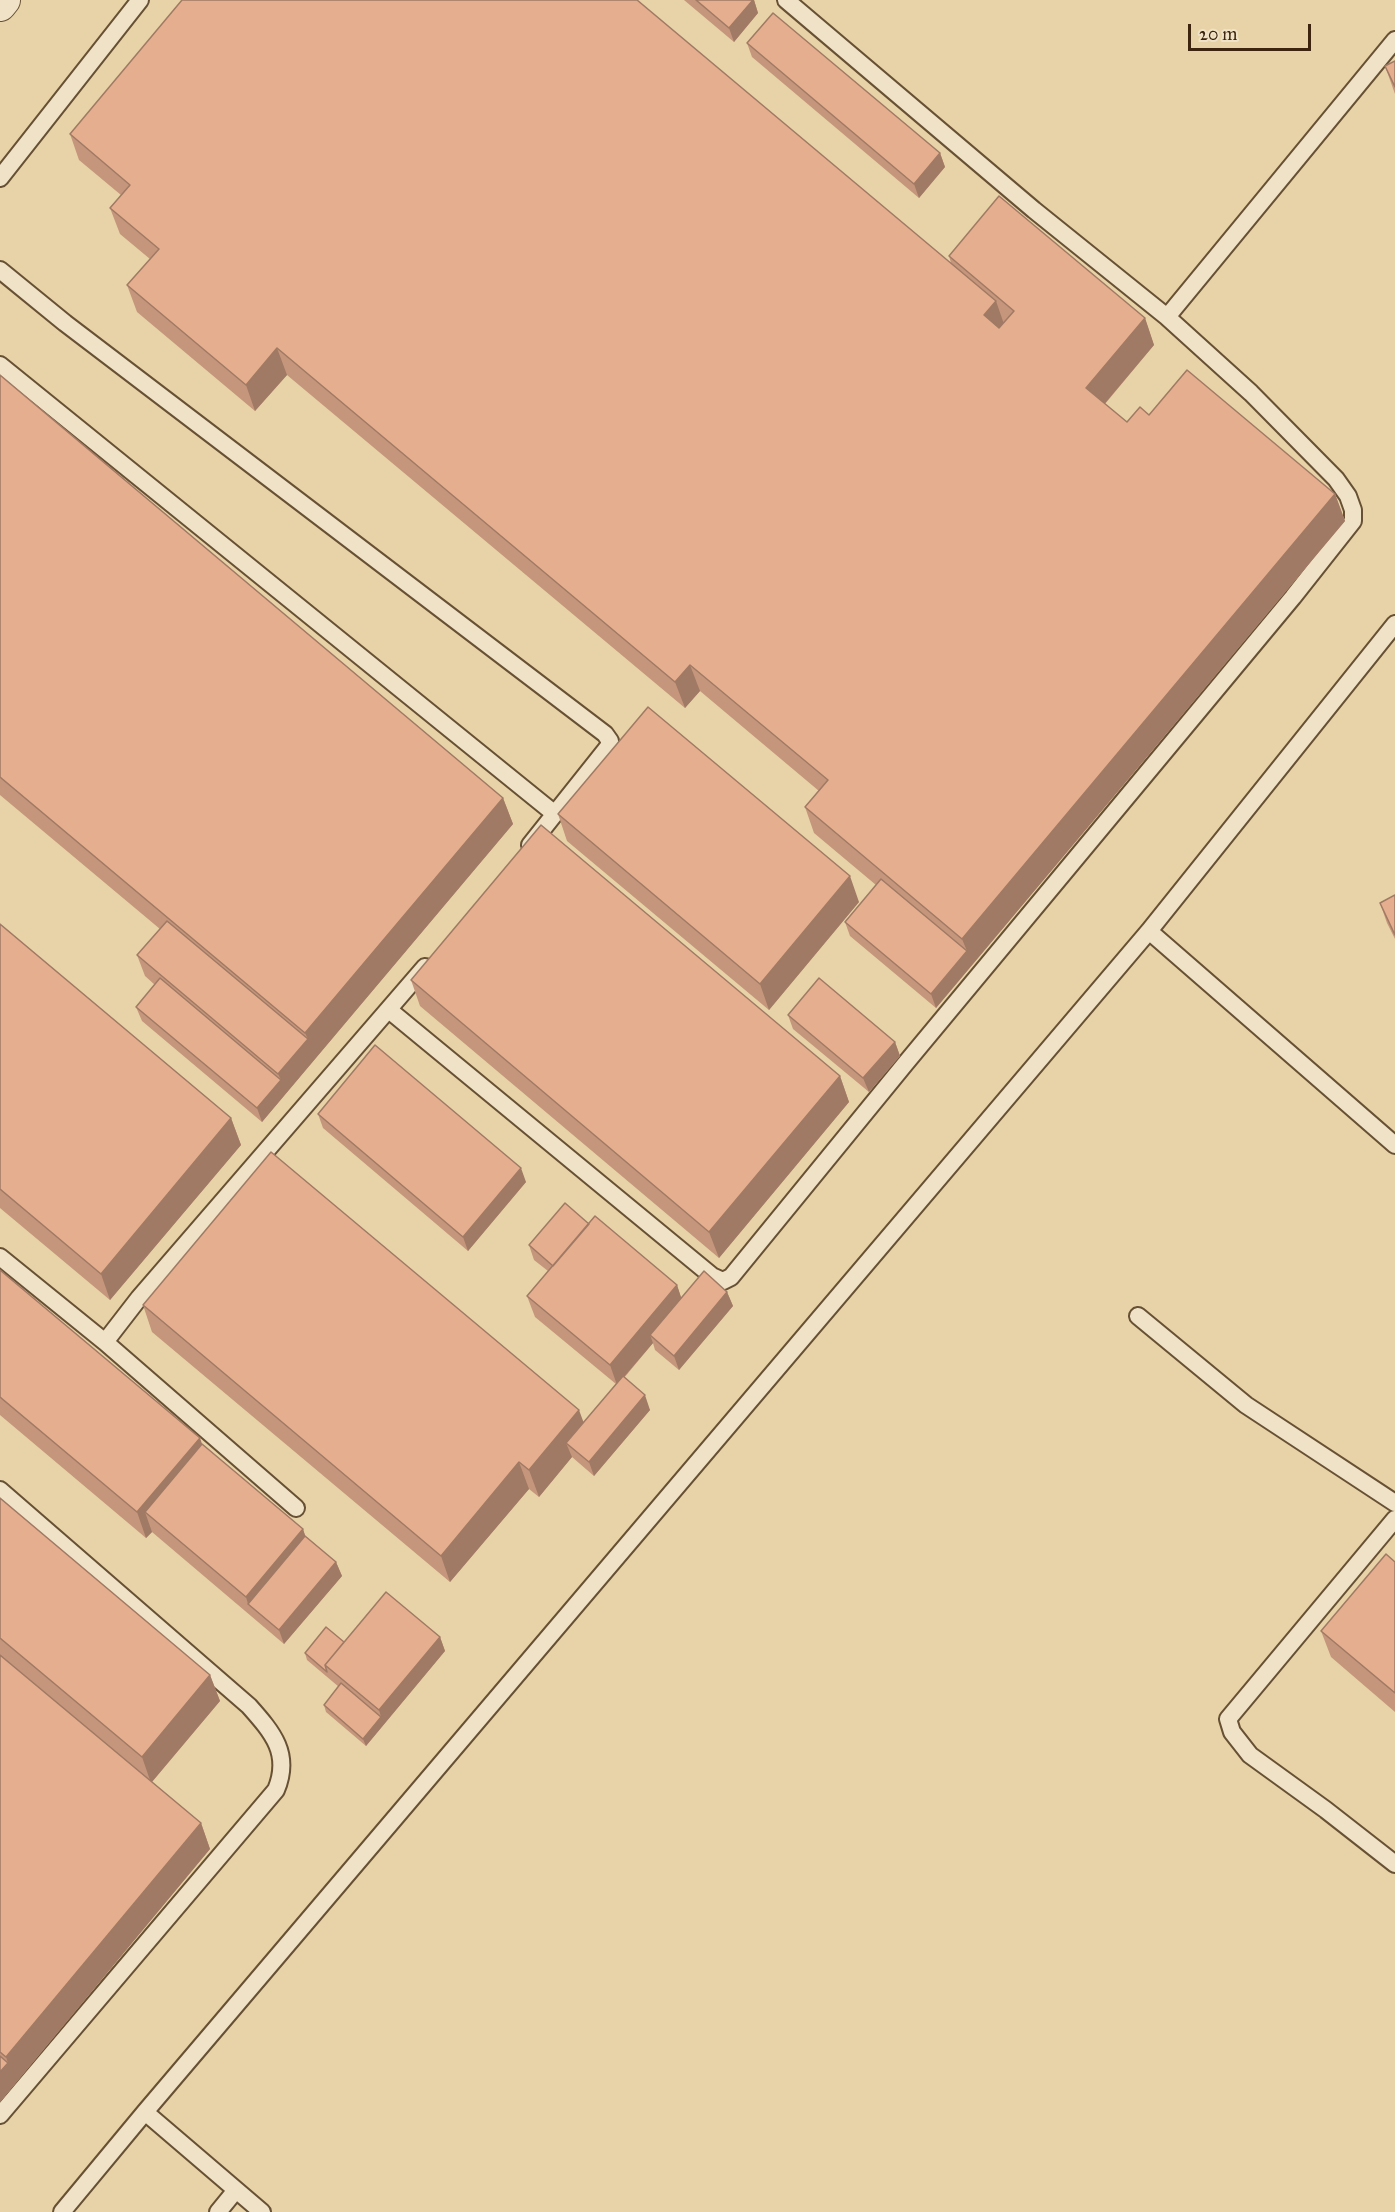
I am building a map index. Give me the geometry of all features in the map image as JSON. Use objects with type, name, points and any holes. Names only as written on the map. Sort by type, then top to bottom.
[{"type":"street","points":[[0,5],[4,0]]},
{"type":"lane","points":[[0,178],[140,0]]},
{"type":"lane","points":[[388,1010],[712,1276],[723,1281],[731,1277],[912,1055],[1293,597],[1353,521],[1353,510],[1348,496],[1336,479],[1251,393],[1167,317],[1034,210],[786,0]]},
{"type":"lane","points":[[1167,317],[1395,40]]},
{"type":"lane","points":[[0,270],[64,323],[604,734],[610,741],[608,747],[518,859]]},
{"type":"lane","points":[[0,365],[555,814]]},
{"type":"lane","points":[[62,2212],[1149,931],[1395,624]]},
{"type":"lane","points":[[1149,931],[1395,1145]]},
{"type":"lane","points":[[105,1342],[139,1298],[434,956]]},
{"type":"lane","points":[[0,1257],[105,1342],[296,1508]]},
{"type":"lane","points":[[1138,1316],[1246,1405],[1395,1503]]},
{"type":"lane","points":[[0,1490],[249,1706],[272,1732],[281,1758],[282,1776],[276,1790],[0,2115]]},
{"type":"lane","points":[[1395,1519],[1228,1719],[1232,1732],[1250,1755],[1395,1864]]},
{"type":"lane","points":[[145,2112],[262,2212]]},
{"type":"lane","points":[[218,2212],[237,2190]]},
{"type":"building","points":[[182,0],[637,0],[996,301],[984,315],[999,328],[1014,311],[949,256],[999,196],[1145,318],[1086,388],[1127,422],[1140,407],[1149,415],[1187,370],[1335,494],[962,939],[805,807],[828,780],[690,665],[675,682],[277,348],[246,385],[127,285],[159,249],[110,208],[130,185],[70,134]]},
{"type":"building","points":[[696,0],[753,0],[729,28]]},
{"type":"building","points":[[773,13],[940,153],[914,184],[747,43]]},
{"type":"building","points":[[1395,61],[1395,87],[1385,66]]},
{"type":"building","points":[[0,375],[503,798],[305,1033],[0,777]]},
{"type":"building","points":[[648,707],[850,876],[760,984],[558,814]]},
{"type":"building","points":[[541,825],[840,1076],[709,1232],[411,980]]},
{"type":"building","points":[[881,879],[967,951],[931,994],[845,922]]},
{"type":"building","points":[[1395,895],[1395,935],[1380,903]]},
{"type":"building","points":[[167,921],[308,1039],[278,1074],[137,955]]},
{"type":"building","points":[[0,924],[231,1118],[101,1274],[0,1189]]},
{"type":"building","points":[[160,978],[281,1080],[257,1108],[136,1007]]},
{"type":"building","points":[[819,978],[895,1042],[863,1078],[788,1015]]},
{"type":"building","points":[[375,1045],[521,1168],[463,1237],[318,1114]]},
{"type":"building","points":[[271,1152],[579,1410],[529,1470],[519,1462],[441,1556],[143,1305]]},
{"type":"building","points":[[565,1203],[589,1224],[553,1266],[529,1245]]},
{"type":"building","points":[[595,1216],[677,1285],[610,1365],[527,1296]]},
{"type":"building","points":[[0,1270],[200,1438],[137,1512],[0,1397]]},
{"type":"building","points":[[704,1271],[727,1292],[674,1356],[650,1335]]},
{"type":"building","points":[[623,1376],[645,1395],[589,1462],[566,1443]]},
{"type":"building","points":[[202,1444],[303,1529],[246,1597],[145,1512]]},
{"type":"building","points":[[0,1498],[210,1675],[142,1757],[0,1638]]},
{"type":"building","points":[[305,1536],[336,1562],[279,1630],[248,1604]]},
{"type":"building","points":[[1386,1554],[1395,1562],[1395,1693],[1321,1631]]},
{"type":"building","points":[[386,1592],[440,1637],[379,1710],[325,1665]]},
{"type":"building","points":[[326,1627],[344,1642],[325,1665],[327,1672],[305,1653]]},
{"type":"building","points":[[0,1655],[201,1823],[6,2057],[0,2052]]},
{"type":"building","points":[[341,1683],[381,1717],[363,1739],[324,1705]]},
{"type":"building","points":[[0,2056],[8,2063],[0,2072]]}]
